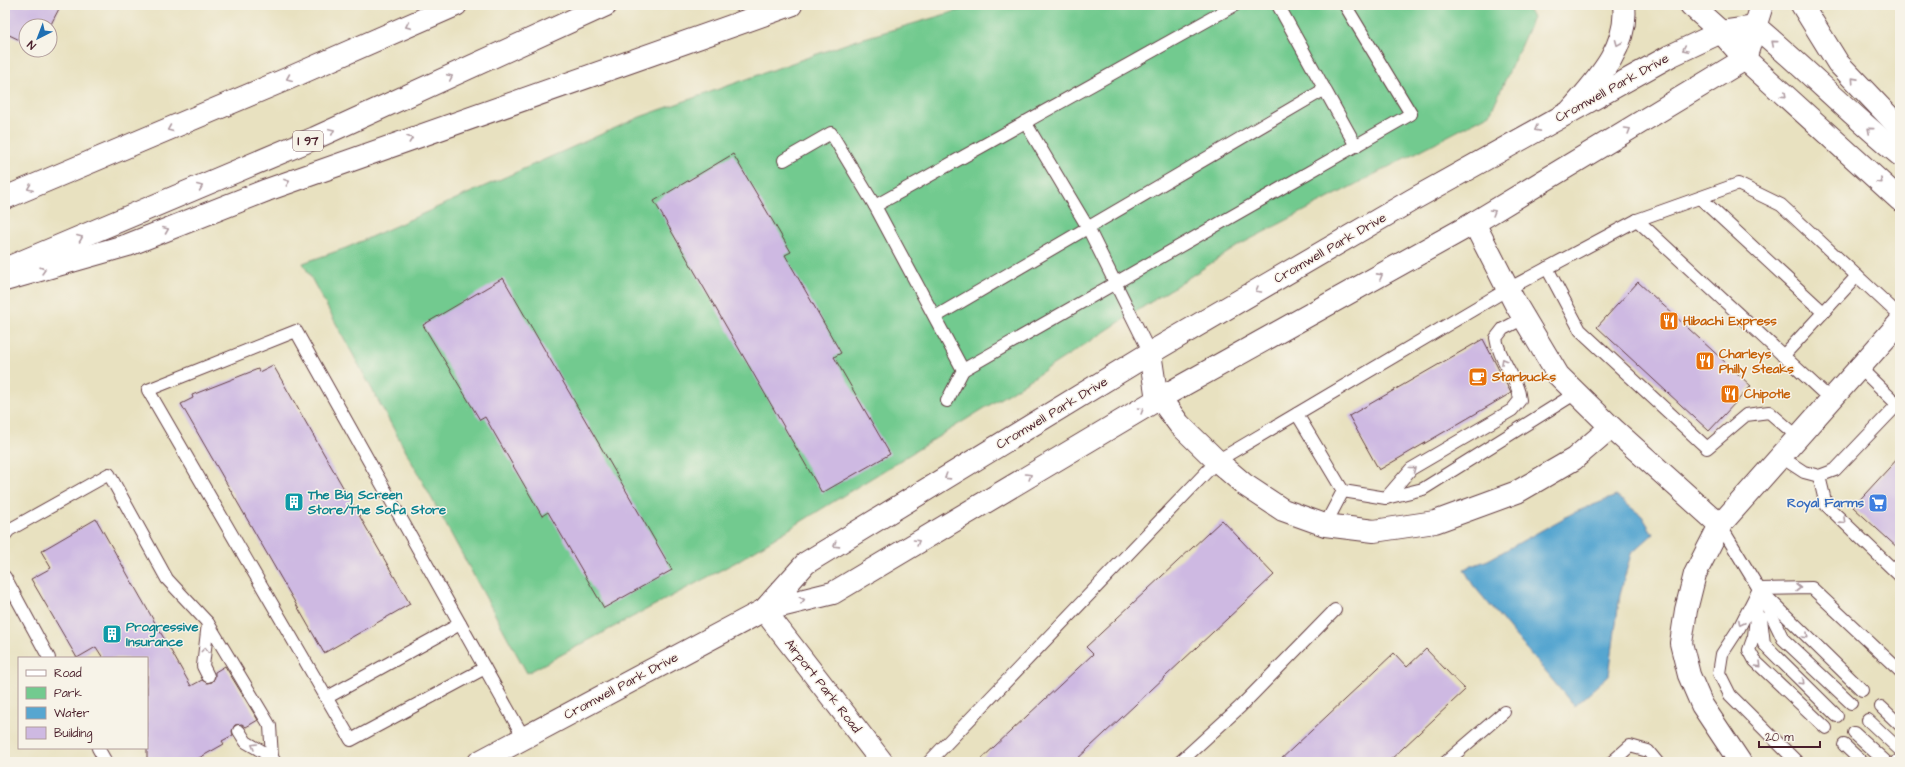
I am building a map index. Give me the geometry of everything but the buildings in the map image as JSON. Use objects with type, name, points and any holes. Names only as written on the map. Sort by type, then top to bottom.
[{"type":"main road","name":"I 97","points":[[5,269],[315,138],[606,5]]},
{"type":"main road","points":[[5,280],[128,246],[267,190],[791,5]]},
{"type":"main road","points":[[1572,110],[1605,69],[1614,53],[1623,31],[1624,5]]},
{"type":"main road","points":[[1691,5],[1721,32],[1745,59],[1900,200]]},
{"type":"main road","points":[[1745,59],[1762,5]]},
{"type":"main road","points":[[1802,5],[1838,62],[1900,128]]},
{"type":"main road","points":[[5,198],[451,7]]},
{"type":"main road","points":[[1756,27],[1786,52],[1866,127],[1900,155]]},
{"type":"main road","name":"Cromwell Park Drive","points":[[764,610],[806,563],[1150,353],[1412,200],[1670,56],[1721,32],[1756,27]]},
{"type":"main road","name":"Cromwell Park Drive","points":[[479,762],[764,610],[833,593],[1160,398],[1474,223],[1745,59]]},
{"type":"main road","points":[[1474,223],[1524,318],[1558,374],[1611,427],[1720,525]]},
{"type":"main road","points":[[1740,762],[1702,705],[1689,674],[1681,642],[1686,610],[1696,574],[1720,525],[1900,322]]},
{"type":"main road","points":[[1150,353],[1156,393],[1179,424],[1217,462],[1245,485],[1283,510],[1325,525],[1374,531],[1436,522],[1517,492],[1574,459],[1611,427]]},
{"type":"main road","name":"Airport Park Road","points":[[764,610],[882,762]]},
{"type":"lane","points":[[875,206],[1235,5]]},
{"type":"lane","points":[[1278,5],[1356,146]]},
{"type":"lane","points":[[947,401],[963,370],[1411,114],[1345,5]]},
{"type":"lane","points":[[935,317],[1087,226],[1324,89]]},
{"type":"lane","points":[[1025,122],[1087,226],[1150,353]]},
{"type":"lane","points":[[784,160],[831,133],[875,206],[963,370]]},
{"type":"lane","points":[[929,762],[1217,462],[1508,289],[1637,220],[1738,184],[1781,205],[1900,316]]},
{"type":"lane","points":[[1700,198],[1823,312]]},
{"type":"lane","points":[[1637,220],[1831,400]]},
{"type":"lane","points":[[1547,268],[1580,330],[1707,448],[1746,415],[1769,412],[1798,437]]},
{"type":"lane","points":[[1783,356],[1857,276]]},
{"type":"lane","points":[[1386,498],[1411,469],[1512,410],[1520,400],[1519,389],[1498,350],[1496,338],[1503,329],[1524,318]]},
{"type":"lane","points":[[485,668],[351,740],[148,390],[296,331],[485,668],[524,738]]},
{"type":"lane","points":[[1781,457],[1804,472],[1819,476],[1835,470],[1899,405],[1860,368]]},
{"type":"lane","points":[[1297,414],[1343,491],[1386,498],[1423,489],[1576,393]]},
{"type":"lane","points":[[5,535],[9,530],[109,474],[168,579],[208,623],[270,726],[271,760]]},
{"type":"lane","points":[[1819,476],[1826,505],[1900,576]]},
{"type":"lane","points":[[1325,525],[1343,491]]},
{"type":"lane","points":[[1720,525],[1759,589],[1784,639],[1851,703]]},
{"type":"lane","points":[[5,577],[48,657]]},
{"type":"lane","points":[[1759,589],[1812,588],[1900,671]]},
{"type":"lane","points":[[1759,589],[1862,690]]},
{"type":"lane","points":[[1759,589],[1764,644],[1837,716]]},
{"type":"lane","points":[[1759,589],[1754,636],[1749,650],[1755,661],[1826,728]]},
{"type":"lane","points":[[1759,589],[1739,628],[1722,654],[1719,673],[1730,695],[1797,762]]},
{"type":"lane","points":[[1180,762],[1240,707],[1335,610]]},
{"type":"lane","points":[[208,623],[202,666],[208,676]]},
{"type":"lane","points":[[326,698],[460,624]]},
{"type":"lane","points":[[1882,707],[1900,725]]},
{"type":"lane","points":[[1446,762],[1504,712]]},
{"type":"lane","points":[[1868,720],[1900,750]]},
{"type":"lane","points":[[239,731],[246,742],[271,760]]},
{"type":"lane","points":[[1854,733],[1886,762]]},
{"type":"lane","points":[[1844,744],[1862,762]]},
{"type":"lane","points":[[1612,762],[1630,746],[1648,751],[1657,762]]},
{"type":"lane","points":[[99,749],[106,762]]},
{"type":"lane","points":[[1897,762],[1900,759]]},
{"type":"green space","points":[[977,5],[1526,5],[1533,18],[1490,114],[1241,244],[1017,388],[736,562],[527,673],[303,263],[346,248],[640,117],[854,41]]},
{"type":"water","points":[[1616,496],[1642,516],[1653,534],[1631,554],[1620,594],[1609,675],[1574,706],[1473,585],[1464,569],[1488,560],[1573,513]]},
{"type":"place","name":"Hibachi Express","points":[[1669,321]]},
{"type":"place","name":"Charleys Philly Steaks","points":[[1705,361]]},
{"type":"place","name":"Starbucks","points":[[1478,377]]},
{"type":"place","name":"Chipotle","points":[[1730,394]]},
{"type":"place","name":"The Big Screen Store/The Sofa Store","points":[[294,502]]},
{"type":"place","name":"Royal Farms","points":[[1878,503]]},
{"type":"place","name":"Progressive Insurance","points":[[112,634]]}]
